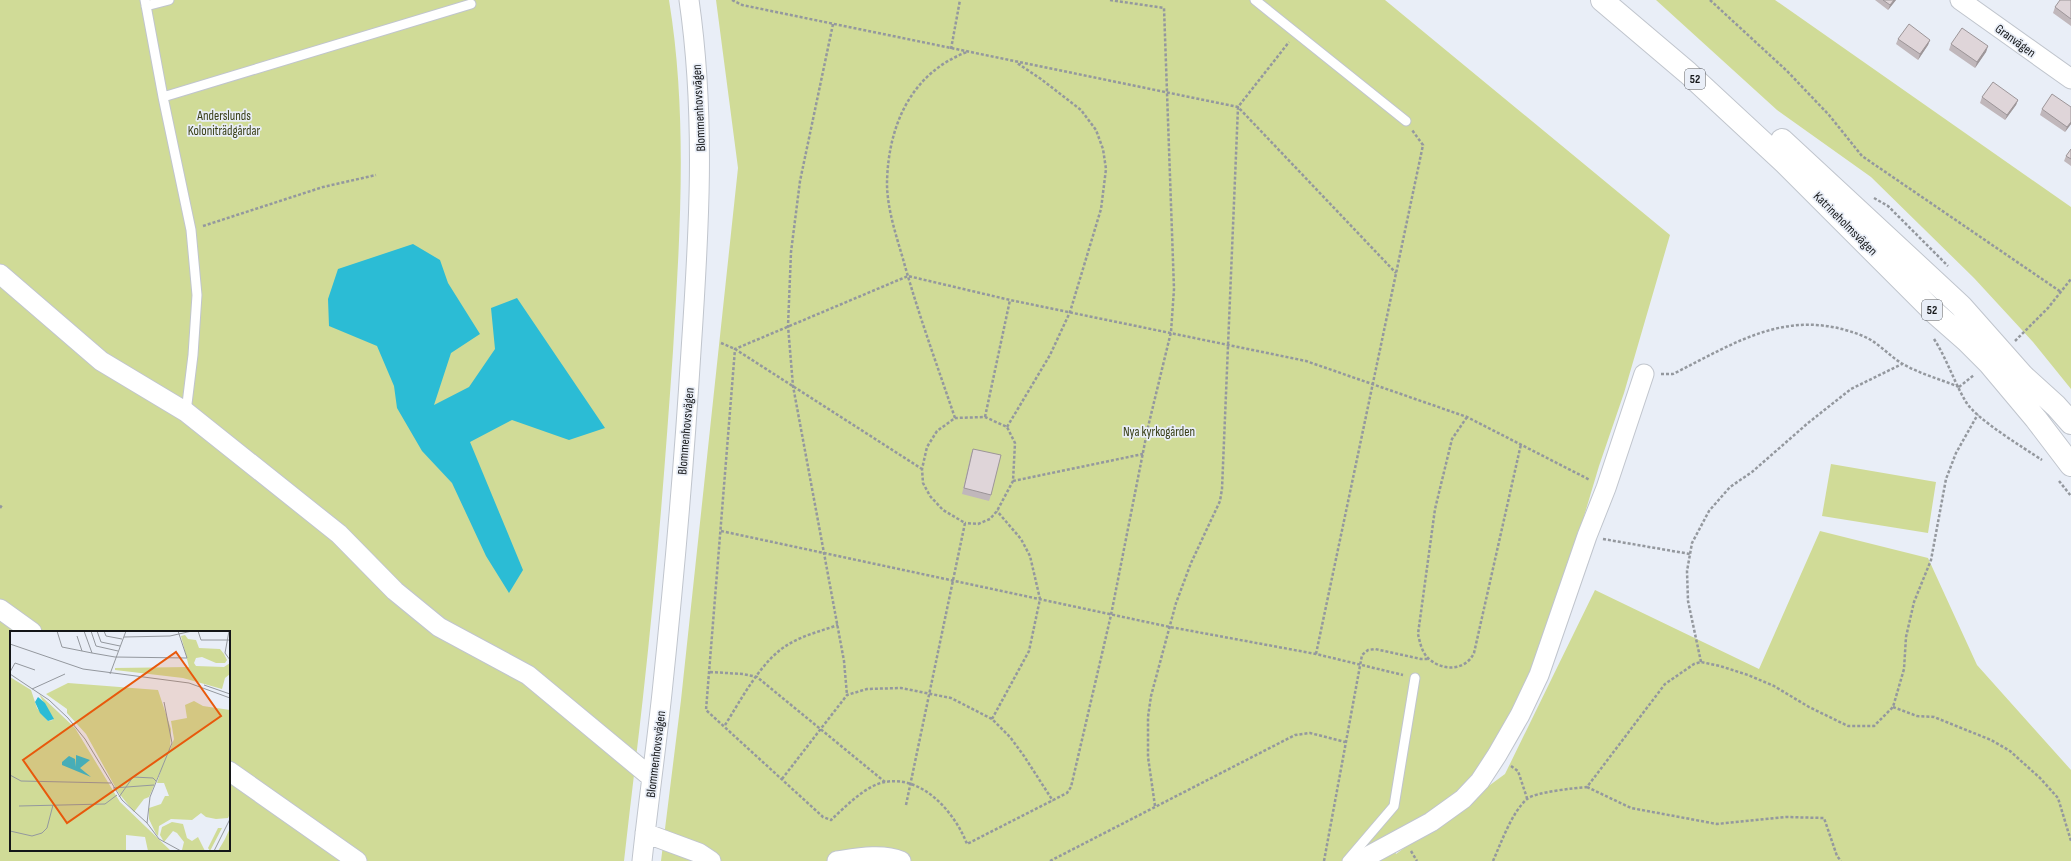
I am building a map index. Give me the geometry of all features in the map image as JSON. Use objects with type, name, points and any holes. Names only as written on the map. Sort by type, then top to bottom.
[{"type":"main road","name":"Katrineholmsvägen","points":[[1602,0],[1688,73],[1785,163],[1934,312],[1989,363],[2036,419],[2065,472]]},
{"type":"main road","name":"Katrineholmsvägen","points":[[1619,0],[1794,150],[1961,306],[2023,376],[2056,406],[2071,423]]},
{"type":"street","name":"Blommenhovsvägen","points":[[642,861],[662,684],[687,418],[697,269],[701,154],[698,76],[689,0]]},
{"type":"street","name":"Granvägen","points":[[1960,0],[2071,79]]},
{"type":"street","points":[[0,274],[101,361],[186,412],[339,534],[395,591],[439,627],[528,675],[652,778]]},
{"type":"street","points":[[1360,861],[1431,822],[1464,799],[1480,781],[1497,755],[1520,715],[1539,675],[1587,536],[1606,488],[1644,374]]},
{"type":"street","points":[[0,609],[31,631]]},
{"type":"street","points":[[230,771],[357,861]]},
{"type":"street","points":[[645,833],[699,853],[711,861]]},
{"type":"street","points":[[837,861],[864,857],[897,860]]},
{"type":"lane","points":[[169,0],[146,3],[163,97],[191,230],[197,295],[186,412]]},
{"type":"lane","points":[[1255,0],[1406,121]]},
{"type":"lane","points":[[163,97],[471,4]]},
{"type":"lane","points":[[1347,861],[1394,806],[1415,678]]},
{"type":"path","points":[[732,0],[742,5],[1238,107],[1396,273]]},
{"type":"path","points":[[951,49],[960,0]]},
{"type":"path","points":[[735,349],[706,710],[725,725],[823,817],[831,820],[858,794],[885,782],[909,784],[931,795],[942,805],[954,820],[967,844],[1067,793],[1071,787],[1111,615],[1143,454],[1171,332],[1174,289],[1174,254],[1164,8],[1110,0]]},
{"type":"path","points":[[1710,0],[1787,71],[1829,115],[1862,156],[2061,292]]},
{"type":"path","points":[[833,24],[800,181],[791,252],[788,326],[793,386],[838,625],[844,661],[847,695]]},
{"type":"path","points":[[1155,806],[1148,756],[1148,717],[1151,696],[1170,627],[1191,563],[1220,501],[1238,107],[1296,32]]},
{"type":"path","points":[[955,418],[908,276],[895,231],[887,183],[890,146],[904,107],[934,69],[949,59],[967,52]]},
{"type":"path","points":[[1007,427],[1050,355],[1070,312],[1101,209],[1106,169],[1103,149],[1096,130],[1081,110],[1042,79],[1015,62]]},
{"type":"path","points":[[1316,654],[1423,145],[1406,121]]},
{"type":"path","points":[[191,230],[323,187],[376,176]]},
{"type":"path","points":[[735,349],[908,276],[1010,300],[1306,361],[1467,417],[1606,488]]},
{"type":"path","points":[[2013,343],[2048,308],[2071,279]]},
{"type":"path","points":[[985,417],[1010,300]]},
{"type":"path","points":[[1644,374],[1673,374],[1756,333],[1809,324],[1841,328],[1864,337],[1882,347],[1902,364],[1959,387],[1967,404],[1978,414],[2045,462]]},
{"type":"path","points":[[721,343],[735,349],[922,469]]},
{"type":"path","points":[[1701,662],[1688,601],[1687,571],[1692,544],[1709,511],[1730,487],[1752,472],[1808,423],[1851,390],[1902,364]]},
{"type":"path","points":[[1587,787],[1664,684],[1694,664],[1701,662],[1720,666],[1774,686],[1809,707],[1848,726],[1874,726],[1893,707],[1904,669],[1906,637],[1914,602],[1931,560],[1946,479],[1956,453],[1978,414]]},
{"type":"path","points":[[985,417],[1007,427],[1015,443],[1013,482],[997,511],[990,520],[978,524],[964,522],[943,510],[930,496],[923,483],[922,469],[927,447],[937,431],[955,418],[985,417]]},
{"type":"path","points":[[1467,417],[1452,439],[1435,509],[1418,634],[1421,648],[1428,659],[1437,664],[1453,667],[1463,666],[1471,660],[1474,653],[1521,444]]},
{"type":"path","points":[[1013,482],[1143,454]]},
{"type":"path","points":[[2065,472],[2071,496]]},
{"type":"path","points":[[992,719],[1029,651],[1040,599],[1030,556],[1021,539],[997,511]]},
{"type":"path","points":[[906,805],[909,784],[964,522]]},
{"type":"path","points":[[721,531],[1111,615],[1316,654],[1415,678]]},
{"type":"path","points":[[1587,536],[1690,554]]},
{"type":"path","points":[[725,725],[774,655],[788,644],[805,636],[838,625]]},
{"type":"path","points":[[1324,861],[1362,655],[1368,650],[1375,648],[1421,659],[1428,659]]},
{"type":"path","points":[[710,672],[742,674],[757,678],[885,782]]},
{"type":"path","points":[[782,779],[847,695],[867,688],[901,688],[951,698],[992,719],[1010,737],[1053,801]]},
{"type":"path","points":[[1893,707],[1917,716],[1934,718],[1991,740],[2010,751],[2040,778],[2058,798],[2071,841]]},
{"type":"path","points":[[1050,861],[1295,735],[1310,733],[1345,742]]},
{"type":"path","points":[[1497,755],[1518,771],[1527,798]]},
{"type":"path","points":[[1493,861],[1510,823],[1527,798],[1564,789],[1587,787],[1631,808],[1717,824],[1786,817],[1824,818],[1837,856],[1841,861]]},
{"type":"green space","name":"Anderslunds Koloniträdgårdar","points":[[0,0],[669,0],[679,87],[681,175],[678,263],[670,394],[656,567],[648,654],[624,861],[0,861]]},
{"type":"green space","name":"Nya kyrkogården","points":[[716,0],[1385,0],[1670,235],[1624,393],[1599,466],[1568,570],[1535,666],[1516,708],[1471,781],[1452,801],[1390,839],[1396,854],[1505,774],[1595,590],[1759,669],[1820,531],[1928,558],[1977,665],[2071,770],[2071,861],[661,861],[681,700],[738,168]]},
{"type":"green space","points":[[1656,0],[1775,0],[2071,207],[2071,389],[2033,342],[1974,278],[1871,177],[1777,110]]},
{"type":"green space","points":[[1831,464],[1936,482],[1928,533],[1822,516]]},
{"type":"water","points":[[413,244],[440,260],[448,283],[480,334],[451,353],[434,405],[469,387],[495,349],[491,308],[517,298],[605,428],[569,440],[512,420],[470,442],[523,570],[509,593],[486,556],[452,483],[422,451],[397,408],[394,386],[377,346],[329,326],[328,299],[338,269]]},
{"type":"building","points":[[1883,0],[1894,0],[1890,5]]},
{"type":"building","points":[[2060,0],[2071,0],[2071,19],[2055,7]]},
{"type":"building","points":[[1909,24],[1930,40],[1920,54],[1898,39]]},
{"type":"building","points":[[1962,28],[1988,46],[1977,62],[1951,44]]},
{"type":"building","points":[[1993,82],[2018,100],[2007,115],[1982,97]]},
{"type":"building","points":[[2052,94],[2071,107],[2071,122],[2067,127],[2042,109]]},
{"type":"building","points":[[2071,149],[2071,159],[2066,156]]},
{"type":"building","points":[[973,449],[1001,455],[991,495],[964,488]]}]
